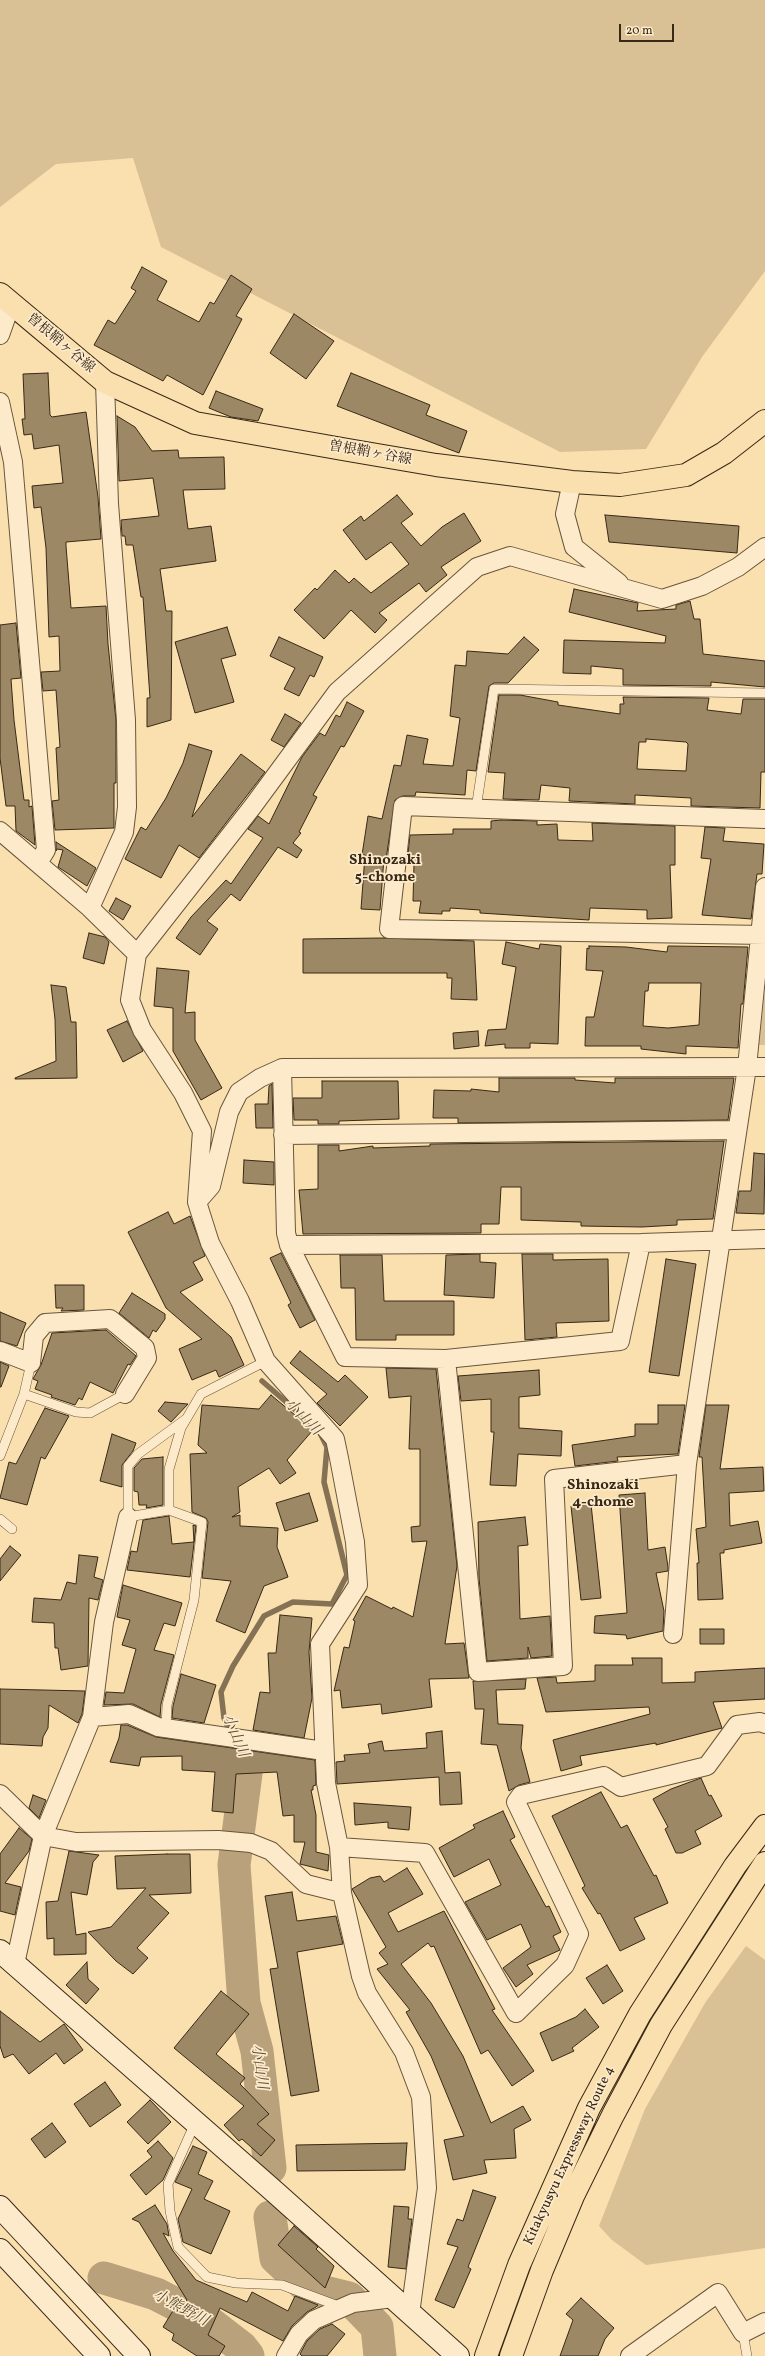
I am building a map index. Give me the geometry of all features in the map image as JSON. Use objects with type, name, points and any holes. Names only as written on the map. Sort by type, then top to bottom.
[{"type":"main road","name":"曽根鞘ヶ谷線","points":[[5,299],[105,382],[195,423],[436,465],[572,482],[620,485],[686,475],[724,453],[765,421]]},
{"type":"main road","name":"Kitakyusyu Expressway Route 4","points":[[486,2356],[519,2265],[589,2108],[640,2014],[735,1866],[765,1826]]},
{"type":"main road","name":"Kitakyusyu Expressway Route 4","points":[[511,2356],[542,2270],[573,2196],[614,2115],[661,2025],[740,1898],[765,1863]]},
{"type":"street","points":[[0,335],[5,299]]},
{"type":"street","points":[[90,908],[124,832],[127,807],[126,720],[109,504],[105,382]]},
{"type":"street","points":[[0,402],[46,850],[38,863]]},
{"type":"street","points":[[572,482],[565,514],[574,547],[626,588]]},
{"type":"street","points":[[410,2314],[426,2188],[421,2097],[404,2052],[367,1993],[361,1976],[342,1893],[339,1847],[326,1783],[320,1644],[358,1585],[355,1542],[335,1439],[266,1361],[240,1301],[210,1243],[197,1202],[202,1131],[183,1093],[142,1030],[130,1000],[137,954],[253,806],[337,692],[477,567],[510,556],[662,599],[702,586],[738,567],[765,547]]},
{"type":"street","points":[[763,935],[389,929],[403,806],[765,819]]},
{"type":"street","points":[[0,831],[90,908],[137,954]]},
{"type":"street","points":[[673,1634],[687,1464],[747,1067],[763,935],[765,887]]},
{"type":"street","points":[[197,1202],[211,1186],[229,1112],[239,1092],[260,1078],[282,1068],[765,1066]]},
{"type":"street","points":[[282,1068],[286,1233],[289,1245],[345,1358],[446,1359],[620,1341],[640,1243]]},
{"type":"street","points":[[283,1135],[738,1130]]},
{"type":"street","points":[[289,1245],[640,1243],[721,1239],[765,1239]]},
{"type":"street","points":[[0,1351],[31,1363],[34,1336],[45,1323],[110,1319],[145,1348],[147,1358],[125,1394]]},
{"type":"street","points":[[446,1359],[478,1672],[563,1666],[554,1479],[687,1464]]},
{"type":"street","points":[[128,1517],[104,1622],[92,1717],[43,1836],[7,1957],[458,2356]]},
{"type":"street","points":[[92,1717],[129,1714],[158,1727],[324,1751]]},
{"type":"street","points":[[339,1847],[425,1853],[516,2013],[565,1966],[580,1934],[516,1802],[521,1796],[604,1776],[621,1787],[708,1766],[737,1725],[760,1722],[765,1724]]},
{"type":"street","points":[[0,1794],[43,1836],[76,1842],[218,1840],[251,1843],[271,1851],[306,1884],[342,1893]]},
{"type":"street","points":[[0,2207],[139,2356]]},
{"type":"street","points":[[0,2250],[99,2356]]},
{"type":"street","points":[[630,2356],[718,2293],[743,2333],[765,2322]]},
{"type":"street","points":[[286,2356],[299,2334],[314,2320],[353,2303],[393,2298]]},
{"type":"lane","points":[[476,809],[494,689],[765,693]]},
{"type":"lane","points":[[169,1510],[169,1469],[186,1419],[201,1394],[266,1361]]},
{"type":"lane","points":[[0,1456],[24,1394],[31,1363]]},
{"type":"lane","points":[[24,1394],[76,1412],[90,1412],[125,1394]]},
{"type":"lane","points":[[166,1728],[167,1705],[194,1600],[202,1522],[169,1510],[128,1517],[128,1466],[138,1454],[186,1419]]},
{"type":"lane","points":[[0,1519],[12,1529]]},
{"type":"lane","points":[[195,2122],[168,2184],[170,2211],[178,2247],[207,2277],[236,2283],[282,2285],[343,2308]]},
{"type":"lane","points":[[743,2333],[748,2356]]},
{"type":"shaded area","points":[[0,0],[765,0],[765,271],[702,357],[646,449],[560,452],[161,247],[133,158],[56,164],[0,207]]},
{"type":"shaded area","points":[[765,988],[765,1045],[759,1045]]},
{"type":"shaded area","points":[[746,1946],[765,1960],[765,2248],[646,2265],[612,2240],[599,2226],[645,2109],[705,2003]]},
{"type":"building","points":[[142,267],[167,281],[157,300],[199,322],[210,302],[214,304],[231,275],[252,289],[236,316],[242,319],[203,395],[167,375],[163,381],[94,345],[108,320],[115,324],[136,291],[131,288]]},
{"type":"building","points":[[294,314],[334,341],[306,379],[270,353]]},
{"type":"building","points":[[48,373],[50,415],[52,417],[86,412],[98,497],[101,539],[66,542],[66,546],[71,608],[106,606],[108,644],[116,720],[114,828],[55,830],[52,801],[59,800],[56,748],[60,747],[56,690],[43,691],[41,672],[60,671],[59,636],[49,637],[46,548],[41,507],[34,508],[32,486],[63,483],[59,445],[34,449],[32,434],[24,435],[22,419],[25,419],[23,374]]},
{"type":"building","points":[[351,373],[430,405],[426,415],[467,431],[459,453],[337,406]]},
{"type":"building","points":[[216,391],[263,409],[258,421],[231,417],[209,408]]},
{"type":"building","points":[[117,416],[135,427],[152,451],[178,450],[179,458],[224,457],[225,489],[183,490],[188,529],[211,526],[216,561],[160,569],[166,611],[172,611],[171,720],[147,727],[147,698],[150,698],[143,597],[141,597],[133,545],[126,545],[125,536],[122,536],[121,520],[159,516],[153,478],[119,481]]},
{"type":"building","points":[[397,495],[413,514],[401,523],[421,546],[442,527],[464,513],[481,541],[441,567],[447,575],[426,592],[419,583],[379,613],[387,620],[375,633],[351,610],[324,639],[294,610],[315,588],[317,590],[335,570],[349,583],[354,578],[371,593],[409,564],[391,542],[366,560],[343,530],[361,516],[364,521]]},
{"type":"building","points":[[605,515],[739,526],[737,553],[609,542]]},
{"type":"building","points":[[574,589],[638,603],[637,611],[676,609],[676,605],[690,601],[694,619],[700,619],[703,654],[765,661],[765,687],[711,682],[711,686],[623,685],[623,669],[591,666],[591,674],[563,673],[564,640],[665,643],[666,636],[569,612]]},
{"type":"building","points":[[16,623],[21,678],[11,679],[14,720],[24,800],[29,800],[29,807],[32,806],[35,845],[16,831],[15,806],[6,806],[0,758],[0,625]]},
{"type":"building","points":[[227,627],[236,655],[221,659],[234,702],[195,713],[175,642]]},
{"type":"building","points":[[279,637],[323,657],[314,677],[310,675],[299,696],[284,689],[295,668],[270,656]]},
{"type":"building","points":[[524,637],[539,650],[508,683],[494,683],[489,686],[476,771],[467,770],[465,795],[416,792],[415,796],[403,796],[395,800],[386,859],[384,858],[380,910],[361,909],[365,855],[362,855],[368,816],[382,819],[394,765],[401,766],[407,735],[428,739],[423,764],[453,766],[460,718],[450,716],[455,665],[466,666],[467,651],[508,654]]},
{"type":"building","points":[[499,695],[520,695],[558,702],[558,705],[620,714],[620,704],[624,704],[623,697],[709,698],[707,710],[741,714],[743,699],[765,699],[765,772],[761,772],[760,808],[691,806],[691,798],[635,795],[635,804],[569,801],[570,788],[541,785],[539,800],[503,799],[505,773],[488,772]],"holes":[[[646,739],[686,742],[688,744],[686,771],[637,769],[639,742],[646,742]]]},
{"type":"building","points":[[347,702],[364,711],[344,747],[341,746],[313,795],[317,797],[299,832],[301,833],[293,843],[302,850],[297,858],[278,847],[240,901],[231,894],[207,921],[218,929],[200,955],[176,938],[191,917],[226,880],[231,884],[263,838],[248,829],[258,816],[269,824],[302,757],[320,733],[325,736],[336,715],[340,717]]},
{"type":"building","points":[[285,714],[301,723],[284,747],[271,740]]},
{"type":"building","points":[[189,744],[212,751],[192,817],[241,754],[265,772],[199,858],[179,845],[161,878],[125,859],[141,827],[146,830],[166,798],[183,763]]},
{"type":"building","points":[[491,821],[537,821],[537,825],[557,824],[558,840],[593,841],[592,823],[675,826],[675,865],[670,865],[672,918],[647,919],[647,910],[590,908],[589,920],[480,913],[480,910],[450,908],[450,911],[442,911],[442,914],[419,913],[421,901],[413,901],[414,863],[407,862],[410,835],[453,834],[453,829],[491,829]]},
{"type":"building","points":[[705,827],[725,828],[723,841],[764,844],[762,874],[757,874],[751,919],[702,915],[711,859],[701,858]]},
{"type":"building","points":[[56,842],[96,868],[87,886],[58,867],[63,850],[57,849],[56,851]]},
{"type":"building","points":[[116,898],[131,906],[123,920],[109,911]]},
{"type":"building","points":[[89,933],[105,937],[109,942],[104,964],[83,958]]},
{"type":"building","points":[[384,938],[474,941],[477,1000],[451,999],[452,978],[447,978],[447,973],[303,973],[303,939]]},
{"type":"building","points":[[506,942],[539,949],[540,944],[561,946],[558,1044],[530,1043],[530,1048],[505,1048],[505,1044],[485,1046],[488,1030],[506,1029],[516,967],[502,964]]},
{"type":"building","points":[[589,946],[626,947],[667,952],[668,946],[748,947],[743,1004],[741,1004],[738,1048],[686,1046],[686,1054],[641,1049],[641,1046],[585,1046],[586,1017],[594,1017],[603,971],[586,970],[587,948],[589,949]],"holes":[[[649,983],[701,983],[699,1025],[668,1028],[643,1026],[645,991],[648,991]]]},
{"type":"building","points":[[157,968],[189,971],[185,1013],[195,1012],[195,1040],[222,1088],[201,1100],[173,1051],[173,1008],[154,1006]]},
{"type":"building","points":[[51,985],[66,987],[71,1022],[76,1022],[77,1078],[15,1079],[56,1061],[55,1019]]},
{"type":"building","points":[[127,1021],[143,1051],[123,1062],[107,1030]]},
{"type":"building","points":[[478,1031],[479,1046],[454,1049],[453,1033]]},
{"type":"building","points":[[499,1078],[575,1078],[575,1080],[615,1083],[615,1078],[734,1078],[728,1120],[458,1123],[458,1118],[433,1118],[434,1090],[471,1091],[471,1089],[499,1092]]},
{"type":"building","points":[[322,1081],[398,1081],[399,1119],[339,1121],[339,1124],[318,1124],[318,1120],[294,1120],[293,1098],[322,1098]]},
{"type":"building","points":[[272,1084],[273,1128],[256,1128],[255,1104],[268,1104],[269,1086]]},
{"type":"building","points":[[724,1141],[713,1219],[677,1220],[677,1225],[642,1227],[581,1226],[581,1222],[521,1220],[521,1187],[501,1187],[499,1224],[481,1224],[481,1233],[303,1234],[299,1190],[318,1189],[318,1145],[339,1145],[339,1151],[373,1146],[373,1148],[430,1146],[430,1144]]},
{"type":"building","points":[[754,1153],[765,1154],[764,1214],[736,1213],[739,1191],[751,1191]]},
{"type":"building","points":[[244,1160],[274,1162],[274,1185],[243,1183]]},
{"type":"building","points":[[168,1212],[174,1224],[190,1216],[205,1256],[193,1262],[203,1280],[180,1292],[231,1337],[244,1365],[219,1377],[216,1370],[192,1380],[179,1349],[202,1339],[166,1308],[128,1232]]},
{"type":"building","points":[[281,1253],[315,1320],[300,1328],[288,1305],[291,1303],[270,1258]]},
{"type":"building","points":[[480,1254],[480,1262],[496,1263],[494,1298],[444,1295],[446,1255]]},
{"type":"building","points":[[522,1254],[553,1254],[553,1260],[608,1259],[609,1321],[556,1323],[557,1337],[525,1340]]},
{"type":"building","points":[[340,1255],[382,1255],[384,1301],[454,1301],[454,1335],[396,1335],[396,1340],[356,1340],[355,1288],[341,1288]]},
{"type":"building","points":[[666,1259],[696,1264],[679,1376],[649,1372]]},
{"type":"building","points":[[55,1285],[84,1285],[84,1310],[61,1311],[63,1308],[56,1308]]},
{"type":"building","points":[[132,1293],[165,1314],[165,1319],[156,1332],[153,1330],[149,1338],[119,1313]]},
{"type":"building","points":[[0,1312],[26,1323],[17,1346],[0,1341]]},
{"type":"building","points":[[106,1330],[136,1356],[130,1365],[128,1364],[113,1393],[90,1382],[82,1400],[79,1398],[75,1405],[51,1397],[52,1395],[35,1389],[38,1381],[33,1379],[41,1365],[52,1333]]},
{"type":"building","points":[[300,1351],[338,1382],[345,1375],[368,1397],[340,1426],[317,1403],[327,1394],[290,1363]]},
{"type":"building","points":[[0,1362],[9,1366],[1,1387],[0,1387]]},
{"type":"building","points":[[386,1368],[436,1369],[457,1566],[445,1644],[464,1643],[469,1678],[429,1679],[432,1707],[382,1714],[381,1704],[342,1708],[340,1690],[334,1691],[344,1647],[349,1648],[355,1621],[353,1620],[366,1596],[392,1609],[393,1607],[413,1617],[427,1541],[412,1542],[411,1527],[420,1526],[420,1449],[409,1449],[411,1396],[389,1398]]},
{"type":"building","points":[[539,1370],[540,1395],[519,1397],[519,1428],[562,1431],[561,1456],[518,1454],[516,1486],[490,1485],[494,1432],[491,1432],[491,1399],[461,1401],[458,1376]]},
{"type":"building","points":[[271,1395],[301,1420],[303,1418],[313,1430],[287,1460],[296,1473],[280,1484],[269,1468],[238,1487],[240,1512],[232,1517],[240,1515],[240,1526],[278,1528],[277,1547],[288,1577],[264,1586],[245,1633],[216,1621],[231,1581],[202,1578],[208,1522],[206,1518],[192,1512],[190,1454],[207,1453],[198,1445],[202,1405],[259,1409]]},
{"type":"building","points":[[165,1402],[188,1404],[171,1422],[158,1411]]},
{"type":"building","points":[[658,1405],[685,1405],[678,1454],[617,1457],[618,1461],[575,1466],[572,1445],[635,1436],[635,1424],[658,1424]]},
{"type":"building","points":[[706,1405],[729,1405],[720,1469],[763,1467],[764,1491],[729,1493],[730,1526],[758,1521],[762,1543],[724,1550],[724,1553],[720,1553],[723,1599],[698,1600],[697,1563],[699,1563],[696,1529],[706,1527],[702,1457],[699,1457]]},
{"type":"building","points":[[45,1408],[69,1416],[45,1459],[41,1457],[27,1505],[0,1498],[9,1462],[16,1464]]},
{"type":"building","points":[[112,1434],[136,1443],[133,1451],[122,1465],[122,1487],[100,1481]]},
{"type":"building","points":[[163,1457],[163,1505],[146,1508],[147,1505],[139,1505],[138,1492],[134,1491],[134,1468],[142,1459]]},
{"type":"building","points":[[309,1493],[318,1521],[285,1531],[276,1503]]},
{"type":"building","points":[[645,1493],[648,1550],[665,1547],[668,1567],[668,1571],[656,1573],[664,1611],[663,1631],[627,1639],[626,1635],[594,1633],[595,1616],[627,1613],[619,1495]]},
{"type":"building","points":[[591,1504],[601,1598],[581,1600],[571,1506]]},
{"type":"building","points":[[169,1516],[172,1544],[194,1542],[193,1525],[196,1526],[190,1577],[127,1570],[131,1551],[137,1552],[143,1520]]},
{"type":"building","points":[[525,1517],[528,1545],[518,1546],[520,1619],[550,1616],[552,1656],[531,1658],[528,1647],[528,1658],[487,1661],[479,1578],[478,1522]]},
{"type":"building","points":[[10,1546],[21,1555],[0,1581],[0,1559]]},
{"type":"building","points":[[79,1555],[98,1557],[94,1577],[103,1580],[98,1600],[89,1598],[88,1666],[61,1670],[58,1648],[55,1648],[54,1623],[32,1622],[34,1598],[61,1600],[67,1582],[76,1584]]},
{"type":"building","points":[[123,1585],[182,1603],[175,1626],[164,1623],[154,1650],[174,1655],[161,1704],[160,1717],[133,1704],[104,1705],[106,1692],[124,1693],[136,1649],[122,1645],[130,1620],[117,1617]]},
{"type":"building","points":[[280,1615],[312,1618],[309,1652],[312,1698],[304,1738],[253,1730],[260,1692],[270,1693],[268,1653],[276,1653]]},
{"type":"building","points":[[700,1629],[724,1629],[724,1644],[700,1644]]},
{"type":"building","points":[[632,1658],[662,1658],[662,1683],[695,1682],[695,1672],[765,1668],[765,1699],[713,1702],[722,1728],[656,1745],[656,1743],[580,1756],[582,1765],[561,1771],[553,1740],[650,1714],[649,1707],[546,1712],[537,1678],[556,1677],[557,1683],[595,1681],[595,1665],[633,1665]]},
{"type":"building","points":[[181,1674],[216,1685],[204,1723],[172,1718],[173,1706]]},
{"type":"building","points":[[526,1679],[525,1689],[496,1690],[498,1724],[523,1725],[521,1748],[530,1782],[519,1785],[509,1791],[497,1745],[481,1744],[484,1709],[475,1709],[473,1681]]},
{"type":"building","points":[[0,1689],[85,1691],[82,1714],[78,1723],[49,1705],[48,1728],[43,1737],[42,1746],[0,1744]]},
{"type":"building","points":[[121,1725],[127,1725],[156,1737],[315,1760],[316,1785],[313,1786],[313,1790],[311,1790],[316,1815],[316,1852],[329,1855],[328,1871],[300,1864],[305,1842],[294,1842],[294,1815],[283,1816],[277,1772],[236,1774],[233,1813],[212,1811],[215,1772],[182,1770],[182,1756],[141,1757],[139,1766],[110,1762],[119,1738]]},
{"type":"building","points":[[442,1731],[445,1773],[460,1772],[462,1804],[440,1805],[439,1777],[337,1784],[336,1762],[345,1761],[344,1755],[370,1753],[368,1744],[382,1741],[384,1751],[427,1748],[426,1733]]},
{"type":"building","points":[[701,1778],[709,1796],[711,1795],[722,1816],[695,1831],[701,1844],[682,1853],[676,1853],[665,1829],[668,1827],[653,1799],[671,1789]]},
{"type":"building","points":[[601,1792],[621,1828],[627,1825],[654,1876],[656,1875],[668,1903],[634,1918],[645,1939],[620,1951],[600,1913],[598,1914],[582,1888],[585,1886],[552,1816]]},
{"type":"building","points":[[33,1795],[46,1800],[39,1818],[29,1808]]},
{"type":"building","points":[[354,1803],[411,1807],[409,1830],[388,1828],[388,1822],[355,1825]]},
{"type":"building","points":[[503,1811],[515,1837],[510,1840],[546,1907],[549,1906],[561,1932],[553,1936],[560,1950],[527,1965],[533,1974],[516,1987],[503,1968],[531,1947],[521,1924],[487,1940],[465,1902],[501,1885],[489,1859],[454,1877],[439,1848],[475,1828],[473,1825]]},
{"type":"building","points":[[19,1828],[32,1839],[29,1851],[5,1883],[21,1887],[15,1915],[0,1911],[0,1854]]},
{"type":"building","points":[[69,1851],[99,1855],[93,1862],[87,1895],[71,1892],[76,1935],[86,1933],[86,1954],[54,1955],[54,1938],[47,1939],[46,1902],[58,1901]]},
{"type":"building","points":[[190,1854],[191,1893],[149,1895],[169,1913],[137,1948],[148,1958],[133,1974],[116,1961],[88,1932],[111,1927],[146,1888],[117,1889],[115,1856]]},
{"type":"building","points":[[407,1868],[423,1894],[388,1913],[398,1932],[444,1911],[495,2009],[492,2010],[534,2071],[512,2086],[488,2050],[481,2054],[434,1946],[431,1947],[428,1943],[401,1964],[431,2003],[463,2056],[491,2123],[523,2106],[531,2120],[514,2129],[516,2158],[484,2160],[487,2173],[453,2180],[444,2140],[464,2136],[431,2056],[406,2012],[410,2010],[377,1969],[388,1964],[379,1953],[386,1947],[352,1889],[370,1878],[380,1876],[384,1882]]},
{"type":"building","points":[[292,1892],[297,1921],[336,1916],[343,1944],[297,1952],[319,2091],[291,2096],[270,1969],[278,1968],[265,1896]]},
{"type":"building","points":[[87,1962],[88,1979],[99,1989],[86,2004],[66,1985]]},
{"type":"building","points":[[607,1965],[623,1991],[603,2004],[586,1978]]},
{"type":"building","points":[[221,1991],[249,2014],[216,2054],[245,2078],[240,2084],[269,2114],[257,2124],[275,2140],[261,2156],[242,2139],[239,2141],[224,2125],[244,2106],[174,2048]]},
{"type":"building","points":[[585,2009],[599,2027],[572,2048],[574,2051],[552,2061],[540,2033],[576,2017]]},
{"type":"building","points":[[0,2011],[40,2042],[64,2024],[83,2050],[64,2064],[56,2053],[29,2074],[13,2054],[4,2058],[0,2046]]},
{"type":"building","points":[[105,2082],[121,2105],[90,2127],[74,2104]]},
{"type":"building","points":[[150,2100],[171,2122],[148,2144],[127,2122]]},
{"type":"building","points":[[52,2123],[66,2142],[45,2158],[31,2139]]},
{"type":"building","points":[[158,2141],[173,2158],[163,2180],[146,2195],[130,2175],[152,2157],[147,2151]]},
{"type":"building","points":[[407,2143],[405,2170],[297,2171],[296,2145]]},
{"type":"building","points":[[193,2146],[207,2152],[198,2174],[213,2181],[204,2199],[230,2211],[211,2254],[183,2242],[178,2219],[192,2189],[175,2182]]},
{"type":"building","points":[[473,2190],[496,2197],[468,2267],[471,2269],[454,2308],[435,2300],[458,2247],[447,2244],[457,2219],[463,2221]]},
{"type":"building","points":[[155,2205],[167,2224],[169,2236],[163,2233],[173,2251],[196,2280],[247,2302],[252,2292],[288,2311],[295,2296],[318,2305],[307,2312],[292,2326],[283,2341],[220,2308],[208,2335],[225,2346],[219,2356],[197,2356],[172,2340],[174,2334],[163,2327],[174,2309],[187,2300],[139,2222],[132,2219]]},
{"type":"building","points":[[394,2206],[409,2207],[408,2219],[412,2219],[406,2269],[388,2267]]},
{"type":"building","points":[[294,2226],[318,2247],[316,2249],[334,2266],[325,2288],[278,2245]]},
{"type":"building","points":[[581,2298],[614,2328],[605,2339],[598,2356],[560,2356],[573,2320],[566,2314]]},
{"type":"building","points":[[332,2324],[345,2334],[327,2356],[302,2356],[300,2354],[307,2341],[320,2329]]},
{"type":"waterway","name":"小山川","points":[[262,1381],[308,1421]]},
{"type":"waterway","name":"小山川","points":[[231,1734],[224,1718],[221,1692],[233,1666],[264,1616],[293,1602],[332,1604],[347,1575],[324,1482],[327,1447],[320,1433]]},
{"type":"waterway","name":"小山川","points":[[247,1766],[234,1865],[244,2003],[257,2051],[270,2168]]},
{"type":"waterway","name":"小山川","points":[[270,2217],[276,2258],[308,2288],[349,2298],[377,2327],[380,2356]]},
{"type":"waterway","name":"小熊野川","points":[[104,2278],[156,2294],[206,2320],[241,2347],[248,2356]]},
{"type":"district","name":"Shinozaki 5-chome","points":[[385,870]]},
{"type":"district","name":"Shinozaki 4-chome","points":[[603,1494]]}]
